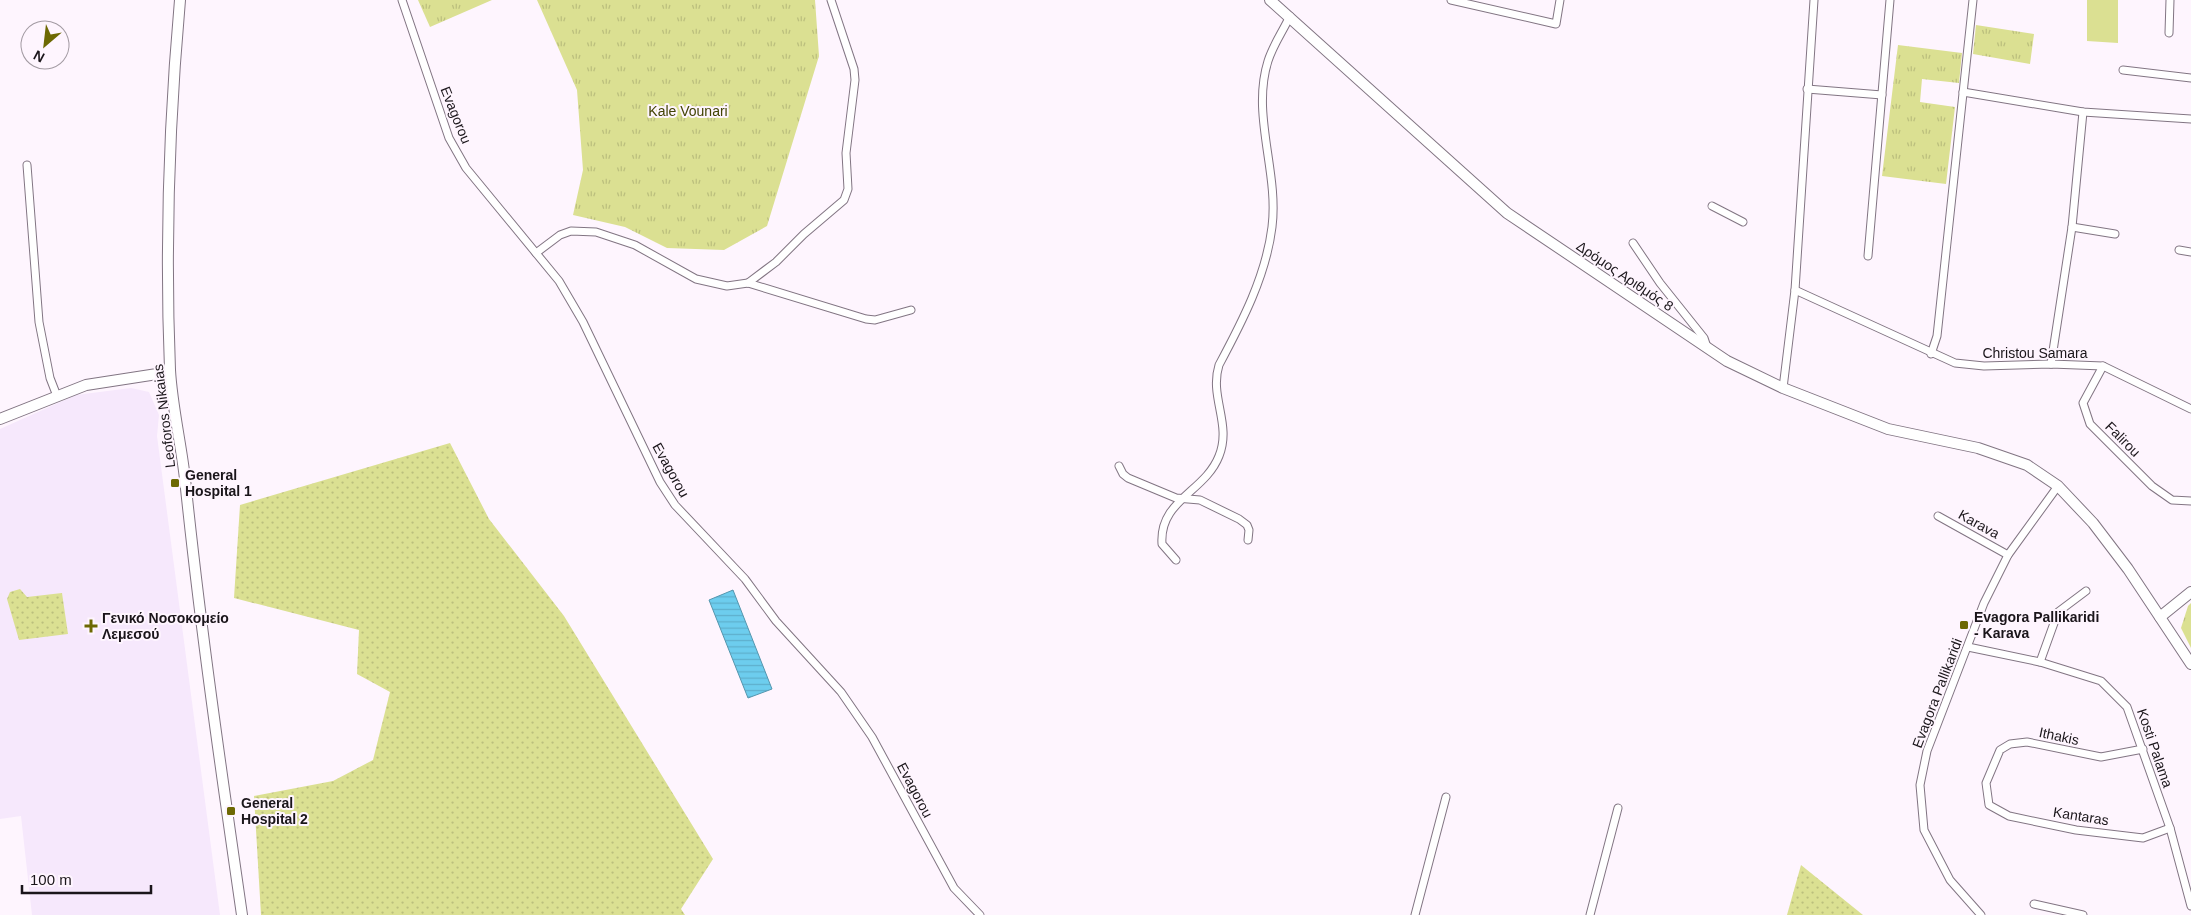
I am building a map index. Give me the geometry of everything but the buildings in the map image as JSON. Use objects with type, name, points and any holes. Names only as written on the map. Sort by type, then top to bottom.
[{"type":"street","name":"Leoforos Nikaias","points":[[180,0],[173,79],[168,190],[170,372],[185,477],[192,555],[211,704],[242,915]]},
{"type":"street","name":"Evagorou","points":[[402,0],[449,138],[466,168],[559,281],[584,322],[660,482],[674,505],[745,579],[776,621],[841,692],[872,737],[954,888],[980,915]]},
{"type":"street","points":[[748,284],[776,262],[804,234],[841,204],[847,195],[846,154],[855,80],[854,69],[831,0]]},
{"type":"street","name":"Δρόμος Αριθμός 8","points":[[1270,0],[1507,213],[1727,361],[1783,388],[1888,429],[1978,448],[2027,465],[2058,486],[2093,522],[2128,569],[2191,664]]},
{"type":"street","points":[[1451,0],[1472,3],[1556,24],[1560,0]]},
{"type":"street","points":[[1783,388],[1795,290],[1814,0]]},
{"type":"street","points":[[1868,256],[1890,0]]},
{"type":"street","points":[[1931,354],[1937,336],[1973,0]]},
{"type":"street","points":[[2169,33],[2170,0]]},
{"type":"street","points":[[1176,560],[1162,544],[1162,537],[1173,507],[1202,482],[1220,455],[1223,425],[1216,395],[1216,376],[1219,365],[1253,295],[1269,245],[1273,209],[1263,108],[1264,78],[1271,53],[1290,16]]},
{"type":"street","points":[[2123,70],[2191,78]]},
{"type":"street","points":[[1808,89],[1882,95]]},
{"type":"street","points":[[1963,92],[2083,112],[2191,119]]},
{"type":"street","points":[[2051,364],[2072,227],[2083,112]]},
{"type":"street","points":[[27,165],[39,322],[50,378],[57,396]]},
{"type":"street","points":[[1712,206],[1743,222]]},
{"type":"street","points":[[2072,227],[2115,234]]},
{"type":"street","points":[[536,253],[553,238],[571,231],[596,232],[635,245],[696,279],[727,286],[748,284],[866,319],[875,320],[911,310]]},
{"type":"street","points":[[1633,243],[1660,283],[1704,338],[1708,347]]},
{"type":"street","points":[[2179,250],[2191,252]]},
{"type":"street","name":"Christou Samara","points":[[1795,290],[1954,363],[1984,366],[2051,364],[2103,366],[2191,409]]},
{"type":"street","name":"Falirou","points":[[2103,366],[2083,403],[2090,424],[2152,486],[2172,500],[2191,501]]},
{"type":"street","points":[[0,419],[86,385],[170,372]]},
{"type":"street","points":[[1119,466],[1123,474],[1128,478],[1181,499],[1200,500],[1239,519],[1247,525],[1249,530],[1248,540]]},
{"type":"street","name":"Evagora Pallikaridi","points":[[1981,915],[1950,880],[1924,830],[1920,785],[1928,752],[1984,603],[2008,554],[2058,486]]},
{"type":"street","name":"Karava","points":[[1938,516],[2008,554]]},
{"type":"street","points":[[2040,662],[2058,612],[2086,591]]},
{"type":"street","points":[[2160,616],[2191,592]]},
{"type":"street","name":"Kosti Palama","points":[[1968,647],[2040,662],[2101,681],[2127,707],[2170,828],[2191,906]]},
{"type":"street","name":"Ithakis","points":[[1989,805],[1986,783],[2000,750],[2010,744],[2027,742],[2101,757],[2143,749]]},
{"type":"street","points":[[1415,915],[1446,797]]},
{"type":"street","name":"Kantaras","points":[[1989,805],[2009,816],[2076,830],[2142,838],[2170,828]]},
{"type":"street","points":[[1590,915],[1618,808]]},
{"type":"street","points":[[2034,904],[2083,915]]},
{"type":"shaded area","name":"Γενικό Νοσοκομείο Λεμεσού","points":[[131,388],[149,392],[159,415],[157,436],[220,915],[32,915],[21,816],[0,819],[0,429],[76,395]]},
{"type":"green space","points":[[418,0],[492,0],[430,27]]},
{"type":"green space","name":"Kale Vounari","points":[[537,0],[815,0],[819,56],[767,226],[724,250],[667,248],[625,227],[573,215],[583,170],[577,90]]},
{"type":"green space","points":[[2087,0],[2118,0],[2118,43],[2087,41]]},
{"type":"green space","points":[[1976,25],[2034,34],[2030,64],[1973,54]]},
{"type":"green space","points":[[1898,45],[1962,53],[1959,83],[1922,79],[1920,102],[1955,107],[1946,184],[1882,176]]},
{"type":"green space","points":[[450,443],[489,519],[564,616],[713,859],[681,909],[685,915],[261,915],[254,796],[333,781],[373,760],[390,692],[357,674],[359,630],[234,598],[240,505]]},
{"type":"green space","points":[[20,589],[27,597],[62,593],[68,634],[19,640],[7,599],[10,592]]},
{"type":"green space","points":[[2191,603],[2191,648],[2181,628],[2188,606]]},
{"type":"green space","points":[[1801,865],[1863,915],[1787,915]]},
{"type":"water","points":[[733,590],[772,689],[748,698],[709,600]]},
{"type":"place","name":"General Hospital 1","points":[[175,483]]},
{"type":"place","name":"Evagora Pallikaridi - Karava","points":[[1964,625]]},
{"type":"place","name":"Γενικό Νοσοκομείο Λεμεσού","points":[[91,626]]},
{"type":"place","name":"General Hospital 2","points":[[231,811]]}]
